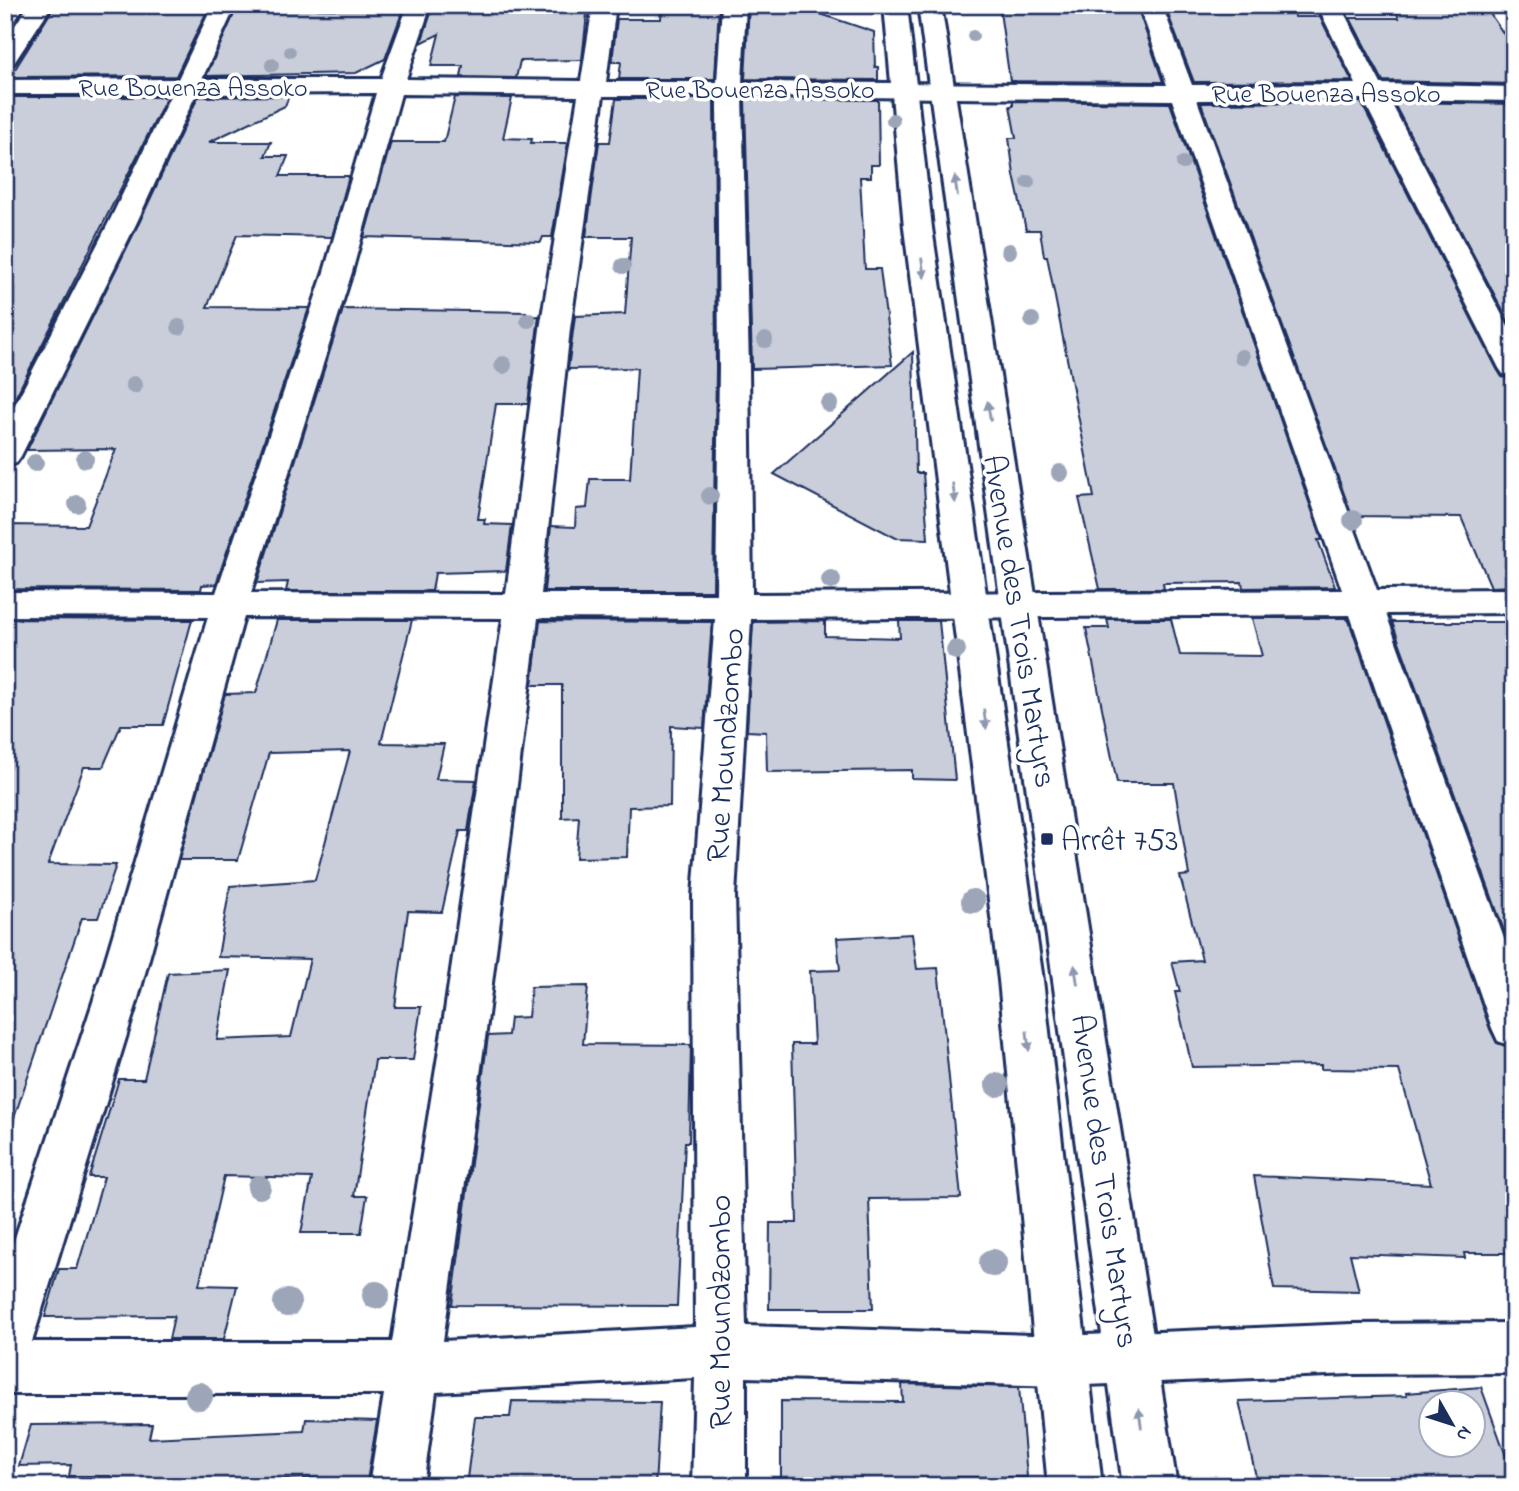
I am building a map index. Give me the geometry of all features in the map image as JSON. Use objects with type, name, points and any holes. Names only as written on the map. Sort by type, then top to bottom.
[{"type":"street","points":[[5,58],[41,5]]},
{"type":"street","points":[[5,456],[122,224],[225,5]]},
{"type":"street","points":[[5,1346],[115,1002],[229,606],[338,272],[391,86],[420,5]]},
{"type":"street","points":[[396,1486],[522,607],[555,329],[605,5]]},
{"type":"street","name":"Rue Moundzombo","points":[[719,1486],[721,1351],[715,896],[734,606],[734,368],[729,90],[734,5]]},
{"type":"street","name":"Avenue des Trois Martyrs","points":[[895,5],[918,228],[1021,980],[1075,1486]]},
{"type":"street","name":"Avenue des Trois Martyrs","points":[[929,5],[1150,1486]]},
{"type":"street","points":[[1150,5],[1514,1028]]},
{"type":"street","points":[[1328,5],[1514,368]]},
{"type":"street","name":"Rue Bouenza Assoko","points":[[5,87],[391,86],[1514,94]]},
{"type":"street","points":[[5,604],[522,607],[1514,601]]},
{"type":"street","points":[[5,1368],[414,1368],[721,1351],[1062,1361],[1352,1349],[1514,1348]]},
{"type":"building","points":[[210,5],[176,76],[10,77],[54,7]]},
{"type":"building","points":[[238,5],[319,5],[318,9],[403,10],[385,59],[356,73],[206,76]]},
{"type":"building","points":[[588,5],[582,60],[520,61],[516,78],[461,77],[463,66],[431,66],[439,34],[421,43],[432,10],[444,10],[445,6]]},
{"type":"building","points":[[662,5],[719,5],[715,79],[619,79],[621,62],[612,62],[617,19],[661,19]]},
{"type":"building","points":[[749,5],[794,5],[874,32],[878,80],[745,79]]},
{"type":"building","points":[[999,5],[1127,5],[1129,9],[1138,9],[1163,82],[1010,81]]},
{"type":"building","points":[[1215,5],[1290,5],[1295,17],[1320,17],[1352,81],[1194,82],[1166,9],[1216,9]]},
{"type":"building","points":[[1393,5],[1484,5],[1514,49],[1514,84],[1383,81],[1350,18],[1399,18]]},
{"type":"building","points":[[289,96],[285,106],[209,142],[271,142],[265,156],[288,156],[280,176],[349,176],[332,237],[237,235],[207,307],[309,308],[216,584],[202,585],[201,590],[5,589],[5,525],[86,526],[116,449],[27,450],[198,97]]},
{"type":"building","points":[[5,97],[167,97],[5,418]]},
{"type":"building","points":[[455,97],[512,98],[503,138],[532,139],[531,143],[568,143],[552,237],[543,237],[541,242],[364,237],[391,142],[444,142]]},
{"type":"building","points":[[616,99],[714,99],[716,368],[713,591],[544,591],[551,526],[575,527],[576,509],[587,508],[590,479],[630,479],[637,368],[568,369],[575,316],[625,314],[631,237],[586,237],[599,142],[610,142]]},
{"type":"building","points":[[745,99],[878,100],[879,165],[871,165],[871,177],[860,177],[865,269],[880,269],[892,365],[752,369]]},
{"type":"building","points":[[1013,101],[1170,103],[1316,522],[1322,540],[1318,540],[1335,587],[1243,588],[1242,582],[1163,583],[1164,589],[1100,589],[1079,498],[1094,497],[1047,256],[1044,256],[1040,230],[1026,230],[1014,175],[1009,138],[1016,138],[1010,106],[1013,106]]},
{"type":"building","points":[[1361,102],[1497,369],[1502,377],[1514,379],[1514,586],[1491,587],[1461,517],[1352,516],[1201,103]]},
{"type":"building","points":[[1393,102],[1514,104],[1514,332]]},
{"type":"building","points":[[343,309],[526,312],[525,317],[539,316],[528,404],[496,404],[478,519],[485,519],[484,524],[512,525],[506,571],[435,573],[432,591],[286,591],[288,582],[257,583]]},
{"type":"building","points":[[913,352],[916,473],[923,473],[928,539],[896,538],[774,474]]},
{"type":"building","points":[[1504,616],[1514,616],[1514,958],[1392,622],[1507,622]]},
{"type":"building","points":[[1252,618],[1346,618],[1349,621],[1490,1029],[1497,1043],[1514,1049],[1514,1253],[1464,1253],[1465,1258],[1350,1254],[1359,1291],[1274,1289],[1254,1176],[1431,1184],[1399,1070],[1321,1069],[1321,1065],[1192,1067],[1175,992],[1180,992],[1172,962],[1202,960],[1180,876],[1189,875],[1174,783],[1117,783],[1086,628],[1109,628],[1107,619],[1171,619],[1180,655],[1262,656]]},
{"type":"building","points":[[5,619],[192,620],[163,725],[121,725],[103,767],[84,767],[48,864],[116,865],[98,918],[82,918],[12,1124],[5,1123]]},
{"type":"building","points":[[277,620],[412,620],[381,743],[444,744],[436,779],[476,780],[468,831],[460,831],[442,912],[408,911],[395,1007],[421,1007],[413,1060],[375,1060],[354,1196],[367,1196],[361,1233],[301,1233],[312,1178],[224,1176],[199,1285],[237,1286],[224,1339],[169,1339],[174,1316],[45,1317],[59,1269],[77,1269],[104,1177],[89,1177],[119,1079],[144,1079],[168,973],[230,970],[217,1040],[291,1037],[310,959],[218,957],[230,886],[315,880],[350,751],[269,753],[238,860],[179,860],[225,694],[256,693]]},
{"type":"building","points":[[540,621],[712,622],[704,728],[671,726],[670,806],[629,807],[627,857],[576,858],[579,817],[562,818],[562,685],[532,685]]},
{"type":"building","points":[[825,621],[825,636],[900,638],[899,621],[939,621],[955,780],[912,779],[912,770],[767,772],[766,732],[747,731],[753,622]]},
{"type":"building","points":[[912,934],[917,969],[938,968],[961,1198],[869,1199],[873,1309],[769,1309],[770,1223],[797,1223],[792,1044],[814,1044],[810,971],[840,970],[837,938]]},
{"type":"building","points":[[588,986],[583,1044],[691,1045],[689,1142],[685,1142],[677,1306],[452,1305],[488,1036],[508,1035],[510,1018],[528,1017],[531,987]]},
{"type":"building","points":[[902,1384],[1019,1387],[1027,1477],[946,1477],[947,1486],[781,1486],[781,1401],[903,1402]]},
{"type":"building","points":[[1481,1387],[1482,1390],[1444,1390]]},
{"type":"building","points":[[1418,1392],[1418,1460],[1488,1460],[1488,1406],[1514,1478],[1514,1486],[1258,1486],[1239,1401],[1407,1396],[1406,1393]]},
{"type":"building","points":[[512,1401],[660,1402],[655,1486],[466,1486],[475,1417],[510,1417]]},
{"type":"building","points":[[306,1419],[377,1421],[367,1481],[310,1478],[108,1486],[110,1476],[69,1476],[71,1465],[19,1466],[31,1425],[152,1424],[149,1438],[304,1431]]},
{"type":"place","name":"Arrêt 753","points":[[1047,839]]}]
